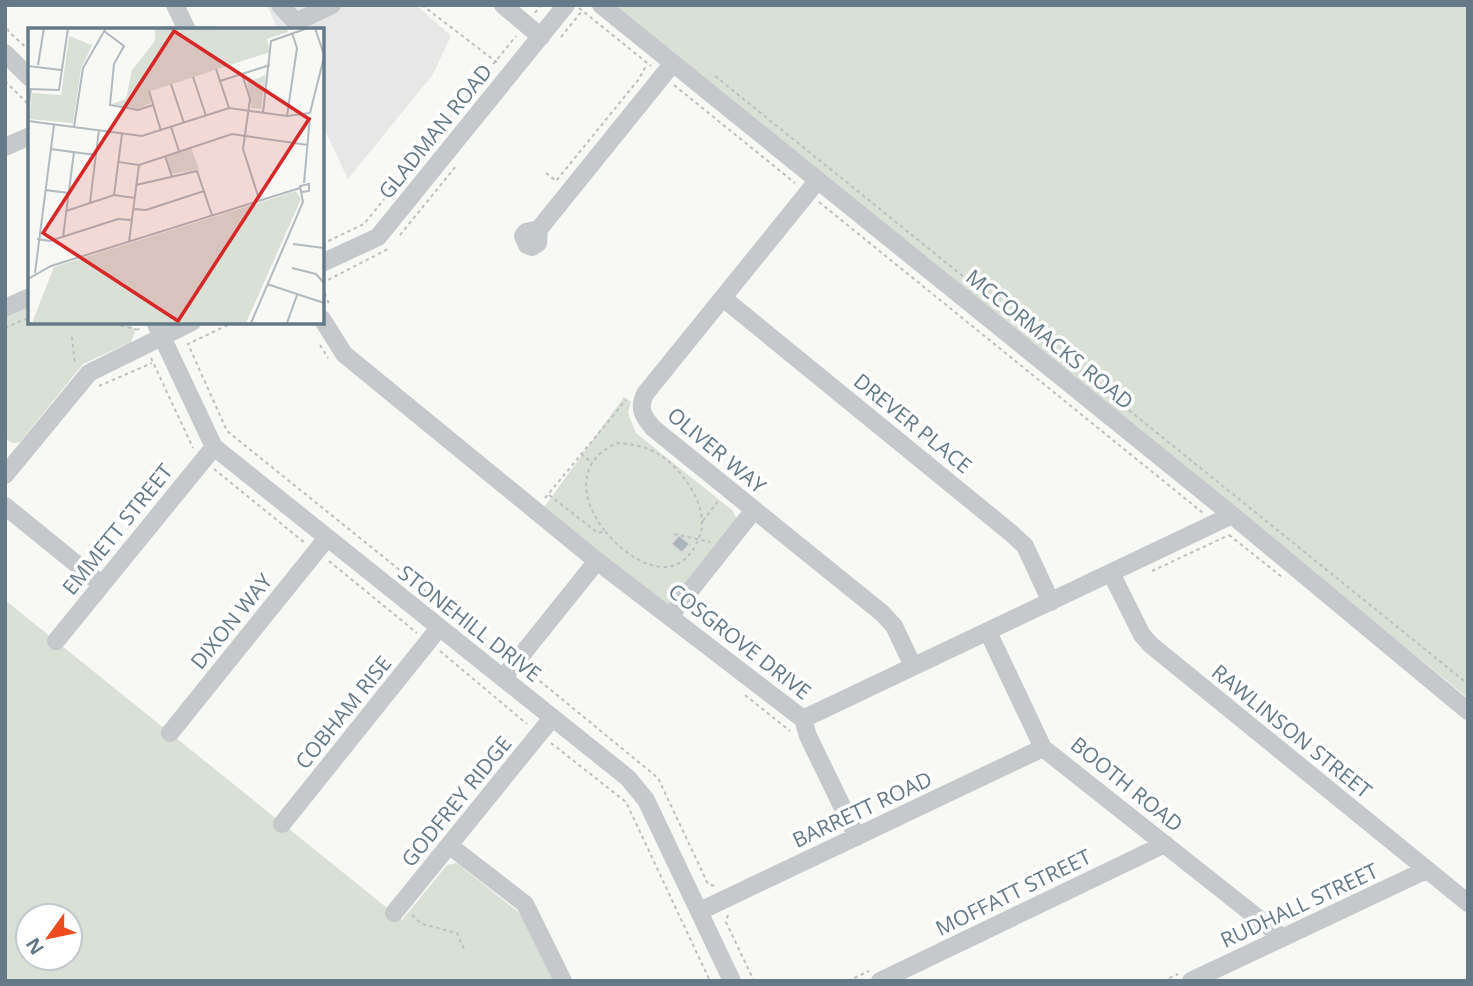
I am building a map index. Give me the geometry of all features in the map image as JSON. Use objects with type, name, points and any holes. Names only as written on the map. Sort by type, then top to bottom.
[{"type":"street","points":[[175,5],[186,28]]},
{"type":"street","points":[[280,5],[296,22],[332,5]]},
{"type":"street","points":[[503,5],[541,37]]},
{"type":"street","name":"GLADMAN ROAD","points":[[324,262],[378,237],[566,5]]},
{"type":"street","name":"MCCORMACKS ROAD","points":[[601,5],[667,69],[1232,515],[1468,711]]},
{"type":"street","points":[[5,53],[28,76]]},
{"type":"street","points":[[539,229],[667,69]]},
{"type":"street","points":[[5,147],[28,137]]},
{"type":"street","name":"OLIVER WAY","points":[[813,186],[645,394],[640,405],[643,416],[653,428],[883,613],[894,626],[913,666]]},
{"type":"street","points":[[5,308],[28,298]]},
{"type":"street","name":"DREVER PLACE","points":[[723,298],[1011,533],[1025,546],[1051,601]]},
{"type":"street","name":"COSGROVE DRIVE","points":[[327,314],[344,354],[597,561],[670,616],[798,727],[913,666],[1112,575],[1232,515]]},
{"type":"street","points":[[5,475],[89,373],[159,329],[183,324]]},
{"type":"street","name":"STONEHILL DRIVE","points":[[159,329],[214,447],[628,778],[646,800],[732,981]]},
{"type":"street","name":"EMMETT STREET","points":[[56,641],[214,447]]},
{"type":"street","points":[[5,506],[101,584]]},
{"type":"street","points":[[670,616],[754,510]]},
{"type":"street","name":"DIXON WAY","points":[[170,733],[327,538]]},
{"type":"street","points":[[503,678],[597,561]]},
{"type":"street","name":"RAWLINSON STREET","points":[[1112,575],[1142,635],[1151,645],[1468,903]]},
{"type":"street","name":"COBHAM RISE","points":[[282,824],[439,628]]},
{"type":"street","name":"BOOTH ROAD","points":[[988,632],[1043,748],[1283,938]]},
{"type":"street","name":"GODFREY RIDGE","points":[[397,910],[552,718]]},
{"type":"street","points":[[798,727],[808,736],[857,837]]},
{"type":"street","name":"BARRETT ROAD","points":[[700,911],[1043,748]]},
{"type":"street","name":"MOFFATT STREET","points":[[887,976],[1165,844]]},
{"type":"street","points":[[450,846],[525,905],[563,981]]},
{"type":"street","name":"RUDHALL STREET","points":[[1190,975],[1283,938],[1426,870]]},
{"type":"path","points":[[422,5],[512,73]]},
{"type":"path","points":[[576,5],[647,63],[667,69],[813,186],[1200,511],[1214,526],[1284,579]]},
{"type":"path","points":[[5,22],[9,32],[28,49]]},
{"type":"path","points":[[324,243],[364,224],[526,24]]},
{"type":"path","points":[[546,173],[556,181],[639,79],[647,63]]},
{"type":"path","points":[[709,72],[1468,684]]},
{"type":"path","points":[[5,81],[28,104]]},
{"type":"path","points":[[5,328],[28,318]]},
{"type":"path","points":[[115,324],[139,330]]},
{"type":"path","points":[[230,324],[188,344],[227,431],[499,650],[511,648]]},
{"type":"path","points":[[320,344],[325,356],[335,364]]},
{"type":"path","points":[[94,388],[153,362],[194,450]]},
{"type":"path","points":[[541,496],[545,498],[548,495],[627,399]]},
{"type":"path","points":[[617,443],[657,453],[681,474],[696,498],[702,523],[699,538],[687,557],[675,567],[662,568],[633,558],[596,520],[586,476],[591,462],[602,450],[617,443]]},
{"type":"path","points":[[582,454],[591,462]]},
{"type":"path","points":[[214,469],[305,543]]},
{"type":"path","points":[[702,523],[727,489]]},
{"type":"path","points":[[548,495],[598,533],[605,531]]},
{"type":"path","points":[[1200,511],[1214,526]]},
{"type":"path","points":[[1150,572],[1214,526]]},
{"type":"path","points":[[674,534],[705,539],[722,551]]},
{"type":"path","points":[[327,560],[417,633]]},
{"type":"path","points":[[439,650],[626,802],[710,981]]},
{"type":"path","points":[[741,691],[798,727]]},
{"type":"path","points":[[397,910],[422,924],[457,933],[465,951]]},
{"type":"path","points":[[1163,981],[1190,975]]},
{"type":"path","points":[[848,981],[887,976]]},
{"type":"shaded area","points":[[267,5],[416,5],[451,36],[433,74],[348,179],[324,128],[324,28],[277,28]]},
{"type":"shaded area","points":[[612,5],[1468,5],[1468,698]]},
{"type":"shaded area","points":[[28,308],[28,324],[131,324],[135,332],[131,342],[83,364],[20,442],[12,443],[5,438],[5,318]]},
{"type":"shaded area","points":[[624,397],[631,402],[628,413],[636,433],[733,511],[737,520],[667,608],[542,510]]},
{"type":"shaded area","points":[[5,600],[402,920],[447,865],[457,863],[522,915],[553,981],[5,981]]},
{"type":"building","points":[[679,535],[690,544],[682,553],[671,544]]}]
